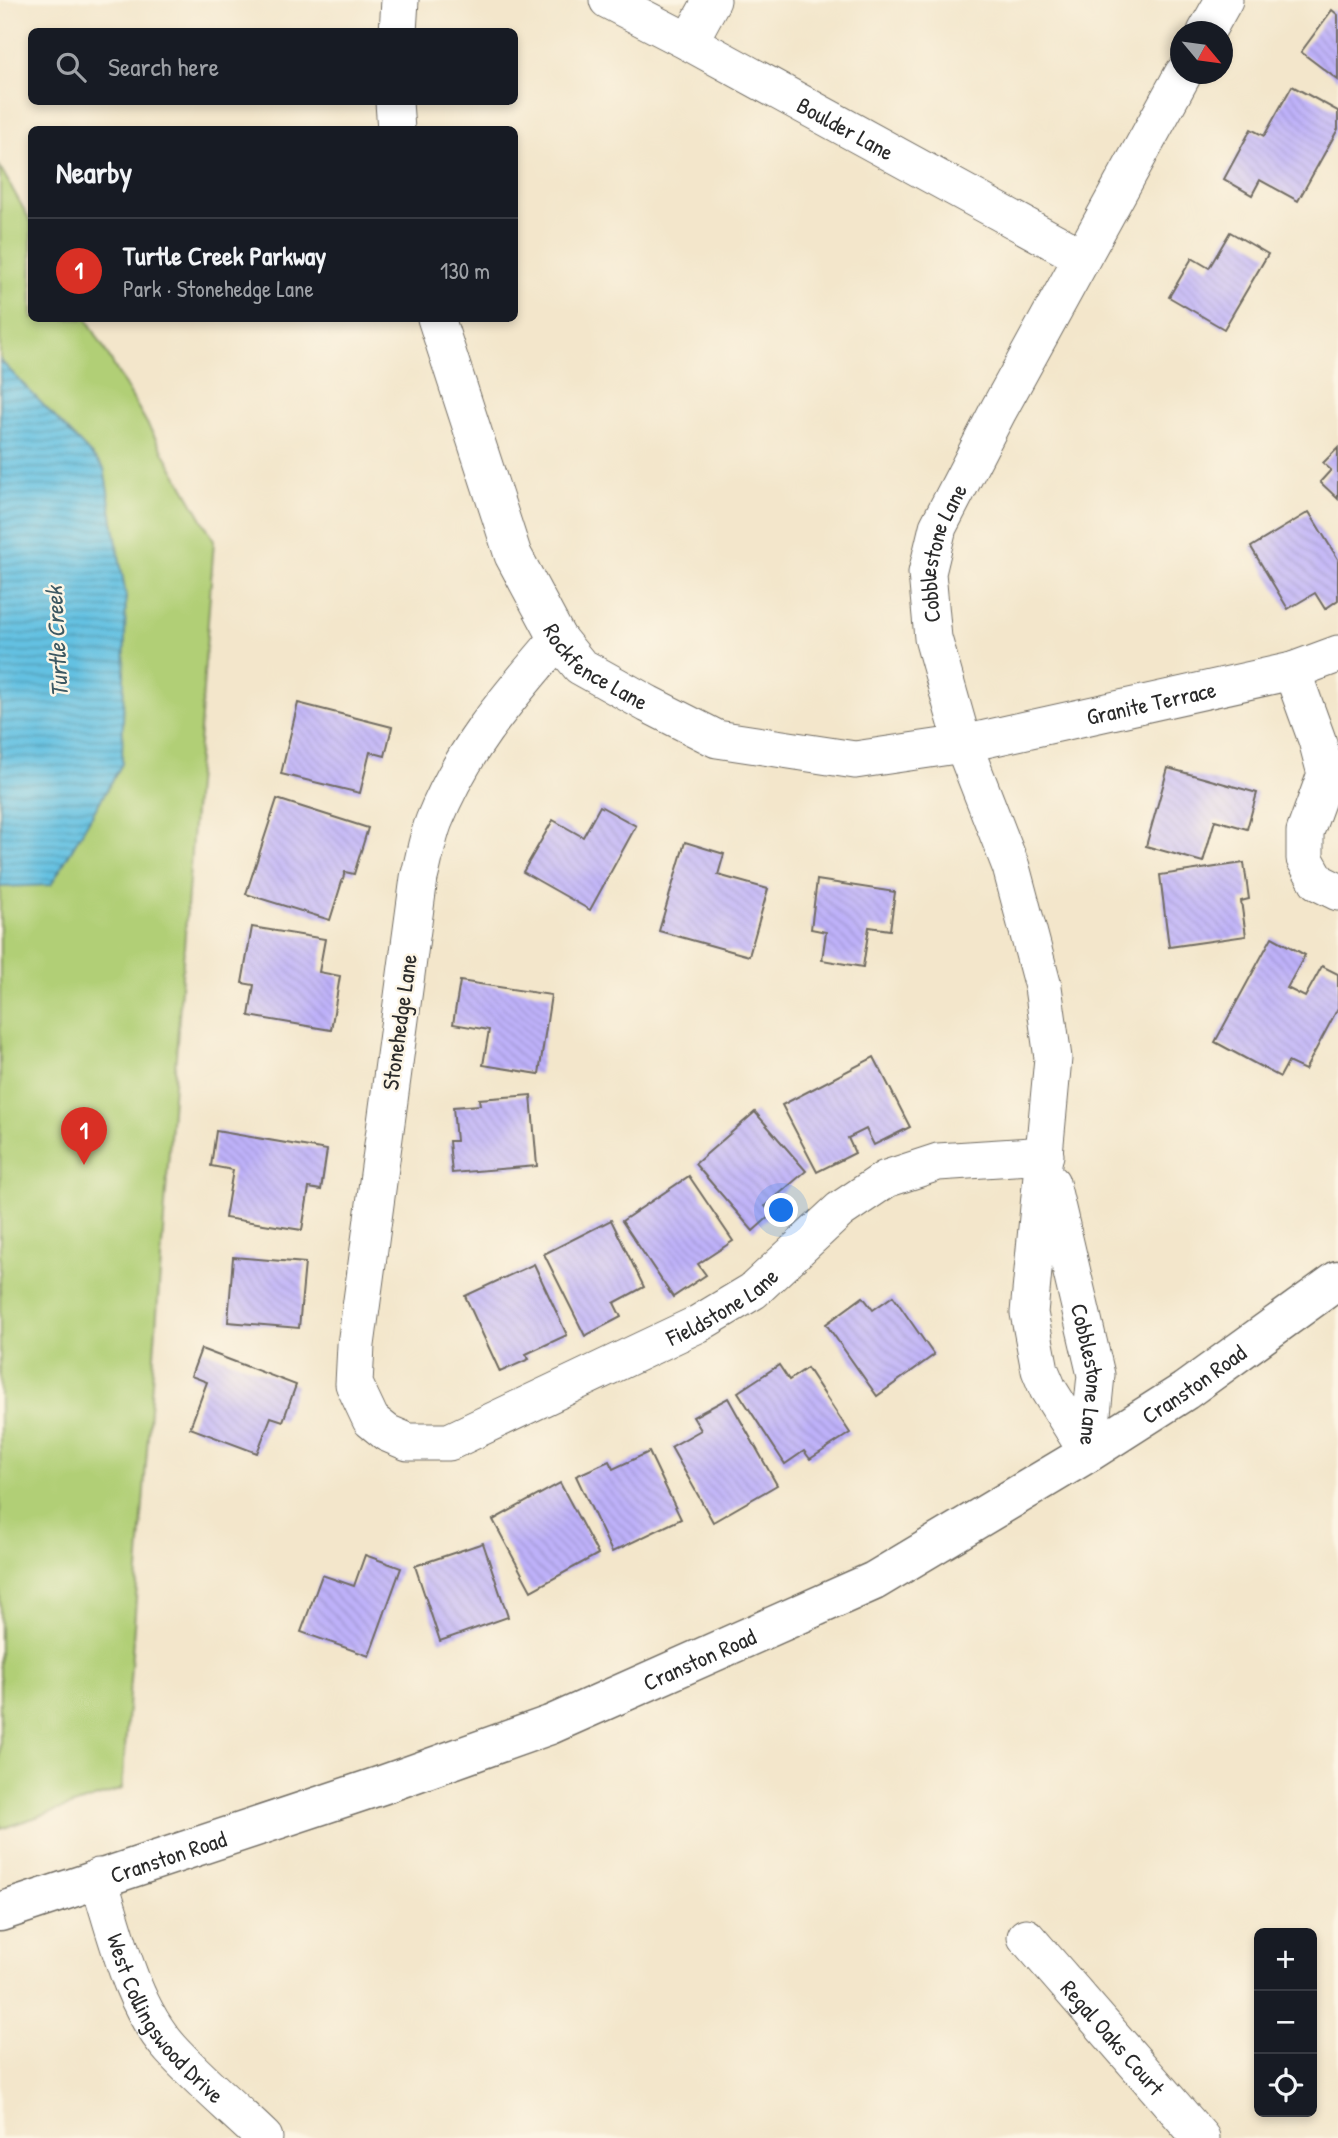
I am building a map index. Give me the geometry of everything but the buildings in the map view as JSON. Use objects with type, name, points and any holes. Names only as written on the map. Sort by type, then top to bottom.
[{"type":"street","points":[[398,28],[400,0]]},
{"type":"street","name":"Boulder Lane","points":[[608,0],[1082,257]]},
{"type":"street","points":[[689,42],[712,0]]},
{"type":"street","points":[[1212,21],[1224,0]]},
{"type":"street","name":"Cobblestone Lane","points":[[1088,1453],[1048,1389],[1040,1370],[1029,1313],[1053,1058],[1044,987],[1011,867],[963,744],[933,638],[927,573],[938,527],[998,411],[1177,84]]},
{"type":"street","points":[[394,105],[396,126]]},
{"type":"street","name":"Rockfence Lane","points":[[437,322],[513,555],[558,639],[580,666],[717,739],[855,760],[963,744]]},
{"type":"street","name":"Stonehedge Lane","points":[[387,1433],[371,1420],[354,1384],[356,1345],[419,878],[433,824],[456,774],[494,714],[558,639]]},
{"type":"street","name":"Granite Terrace","points":[[963,744],[1292,671],[1338,653]]},
{"type":"street","points":[[1292,671],[1317,740],[1326,774],[1331,781],[1305,832],[1305,859],[1318,882],[1338,892]]},
{"type":"street","name":"Cobblestone Lane","points":[[1045,1154],[1096,1375],[1088,1453]]},
{"type":"street","name":"Fieldstone Lane","points":[[387,1433],[408,1442],[449,1442],[698,1324],[752,1291],[840,1210],[886,1179],[938,1162],[1045,1154]]},
{"type":"street","name":"Cranston Road","points":[[0,1912],[98,1877],[383,1785],[550,1725],[874,1581],[1088,1453],[1185,1391],[1338,1280]]},
{"type":"street","name":"West Collingswood Drive","points":[[98,1877],[141,2003],[170,2048],[264,2138]]},
{"type":"street","name":"Regal Oaks Court","points":[[1026,1937],[1202,2138]]},
{"type":"green space","points":[[0,167],[28,217],[28,322],[89,322],[214,540],[122,1789],[0,1829]]},
{"type":"water","name":"Turtle Creek","points":[[0,360],[104,468],[126,596],[122,764],[51,885],[0,887]]},
{"type":"place","name":"Turtle Creek Parkway","points":[[84,1165]]}]
